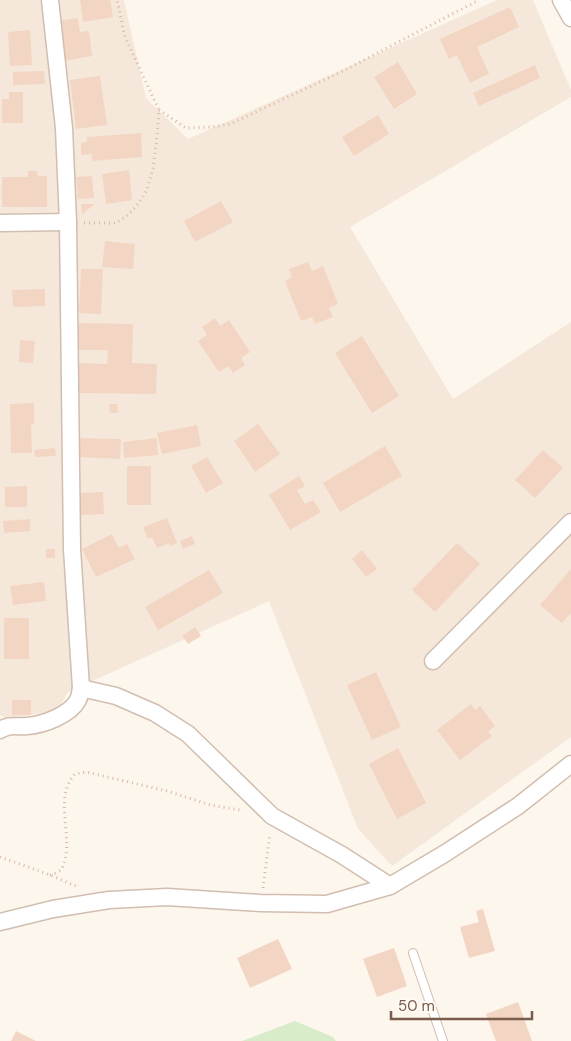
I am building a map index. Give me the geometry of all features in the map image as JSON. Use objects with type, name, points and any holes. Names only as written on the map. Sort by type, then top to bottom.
[{"type":"street","points":[[0,730],[8,726],[26,726],[47,722],[71,709],[78,700],[81,688],[72,549],[68,222],[64,128],[50,0]]},
{"type":"street","points":[[562,0],[571,18]]},
{"type":"street","points":[[0,223],[68,222]]},
{"type":"street","points":[[433,661],[571,522]]},
{"type":"street","points":[[81,688],[116,696],[155,713],[188,734],[272,816],[342,855],[390,886]]},
{"type":"street","points":[[0,922],[53,909],[109,900],[167,897],[261,903],[328,904],[390,886],[518,806],[571,764]]},
{"type":"lane","points":[[413,953],[442,1041]]},
{"type":"path","points":[[68,222],[116,223],[128,215],[140,203],[147,190],[153,168],[159,110],[125,37],[117,0]]},
{"type":"path","points":[[159,110],[186,128],[230,124],[339,73],[479,0]]},
{"type":"path","points":[[50,875],[60,871],[64,863],[67,836],[64,808],[69,780],[75,774],[86,772],[167,791],[210,805],[272,816],[261,903]]},
{"type":"path","points":[[0,857],[50,875],[109,900]]},
{"type":"shaded area","points":[[0,0],[124,0],[146,98],[188,139],[497,0],[533,0],[571,90],[571,97],[350,227],[453,399],[571,322],[571,737],[392,866],[358,829],[269,601],[68,692],[58,710],[8,719],[0,715]]},
{"type":"green space","points":[[295,1021],[333,1037],[336,1041],[242,1041]]},
{"type":"building","points":[[80,0],[110,0],[113,17],[83,22]]},
{"type":"building","points":[[510,7],[519,27],[477,47],[489,74],[470,83],[457,55],[449,59],[440,39]]},
{"type":"building","points":[[78,18],[80,32],[89,31],[92,56],[64,61],[58,21]]},
{"type":"building","points":[[30,30],[32,65],[10,66],[8,32]]},
{"type":"building","points":[[398,62],[417,94],[394,109],[374,77]]},
{"type":"building","points":[[535,65],[540,78],[479,106],[473,93]]},
{"type":"building","points":[[44,71],[45,84],[13,85],[13,72]]},
{"type":"building","points":[[100,76],[107,125],[76,129],[70,80]]},
{"type":"building","points":[[9,92],[23,92],[23,123],[2,123],[2,99],[9,99]]},
{"type":"building","points":[[378,115],[389,134],[354,156],[342,137]]},
{"type":"building","points":[[141,133],[142,157],[92,161],[92,154],[81,155],[81,143],[87,142],[87,137]]},
{"type":"building","points":[[129,170],[132,200],[106,204],[102,174]]},
{"type":"building","points":[[28,171],[37,171],[38,176],[47,176],[47,207],[2,207],[2,177],[28,177]]},
{"type":"building","points":[[92,176],[94,198],[78,199],[76,177]]},
{"type":"building","points":[[221,201],[233,222],[195,242],[184,221]]},
{"type":"building","points":[[81,204],[95,204],[82,214]]},
{"type":"building","points":[[105,241],[135,244],[133,269],[102,267]]},
{"type":"building","points":[[308,262],[312,271],[323,266],[338,304],[329,308],[333,317],[315,324],[312,317],[301,321],[285,281],[292,277],[289,269]]},
{"type":"building","points":[[81,269],[103,269],[101,314],[79,313]]},
{"type":"building","points":[[45,289],[45,306],[13,307],[12,290]]},
{"type":"building","points":[[215,318],[220,326],[229,320],[250,352],[241,358],[245,365],[233,373],[228,366],[219,372],[198,341],[207,335],[202,327]]},
{"type":"building","points":[[77,323],[133,324],[132,363],[157,364],[156,394],[78,393],[79,363],[107,364],[108,350],[77,350]]},
{"type":"building","points":[[362,336],[399,396],[372,413],[335,353]]},
{"type":"building","points":[[20,340],[35,341],[33,363],[19,362]]},
{"type":"building","points":[[34,403],[34,424],[31,424],[32,453],[11,453],[10,404]]},
{"type":"building","points":[[109,404],[117,404],[118,413],[110,413]]},
{"type":"building","points":[[258,424],[280,454],[255,472],[234,441]]},
{"type":"building","points":[[197,425],[201,446],[162,454],[157,433]]},
{"type":"building","points":[[79,438],[121,439],[120,459],[78,457]]},
{"type":"building","points":[[157,438],[158,455],[124,458],[123,442]]},
{"type":"building","points":[[385,446],[402,476],[340,512],[323,483]]},
{"type":"building","points":[[55,448],[56,456],[35,457],[34,450]]},
{"type":"building","points":[[543,450],[563,468],[535,498],[515,480]]},
{"type":"building","points":[[207,457],[223,483],[206,493],[191,466]]},
{"type":"building","points":[[127,466],[151,466],[151,505],[127,505]]},
{"type":"building","points":[[299,476],[305,486],[297,490],[305,504],[313,500],[321,512],[290,530],[269,495]]},
{"type":"building","points":[[27,486],[27,507],[5,507],[5,487]]},
{"type":"building","points":[[103,492],[104,514],[79,515],[78,493]]},
{"type":"building","points":[[167,518],[177,543],[170,546],[169,543],[157,548],[152,537],[148,539],[143,527]]},
{"type":"building","points":[[30,519],[30,531],[4,533],[3,521]]},
{"type":"building","points":[[112,534],[119,548],[127,544],[135,559],[96,577],[82,549]]},
{"type":"building","points":[[192,536],[195,544],[183,549],[180,541]]},
{"type":"building","points":[[457,543],[480,564],[435,612],[412,590]]},
{"type":"building","points":[[46,549],[55,549],[55,558],[46,558]]},
{"type":"building","points":[[362,550],[377,569],[366,577],[352,559]]},
{"type":"building","points":[[571,569],[571,613],[562,623],[540,605]]},
{"type":"building","points":[[209,570],[223,593],[158,630],[145,607]]},
{"type":"building","points":[[44,582],[46,601],[13,605],[10,586]]},
{"type":"building","points":[[4,618],[29,618],[29,659],[4,659]]},
{"type":"building","points":[[195,627],[201,636],[188,644],[182,636]]},
{"type":"building","points":[[376,672],[401,727],[372,740],[347,685]]},
{"type":"building","points":[[12,700],[31,700],[31,715],[12,715]]},
{"type":"building","points":[[471,704],[475,710],[480,706],[495,726],[488,731],[492,736],[460,760],[437,730]]},
{"type":"building","points":[[398,748],[426,803],[397,819],[369,764]]},
{"type":"building","points":[[483,909],[495,951],[469,958],[460,927],[479,922],[476,911]]},
{"type":"building","points":[[278,939],[292,969],[250,988],[237,958]]},
{"type":"building","points":[[394,948],[407,986],[377,997],[363,959]]},
{"type":"building","points":[[518,1002],[532,1041],[496,1041],[486,1014]]},
{"type":"building","points":[[16,1031],[36,1041],[11,1041]]}]
